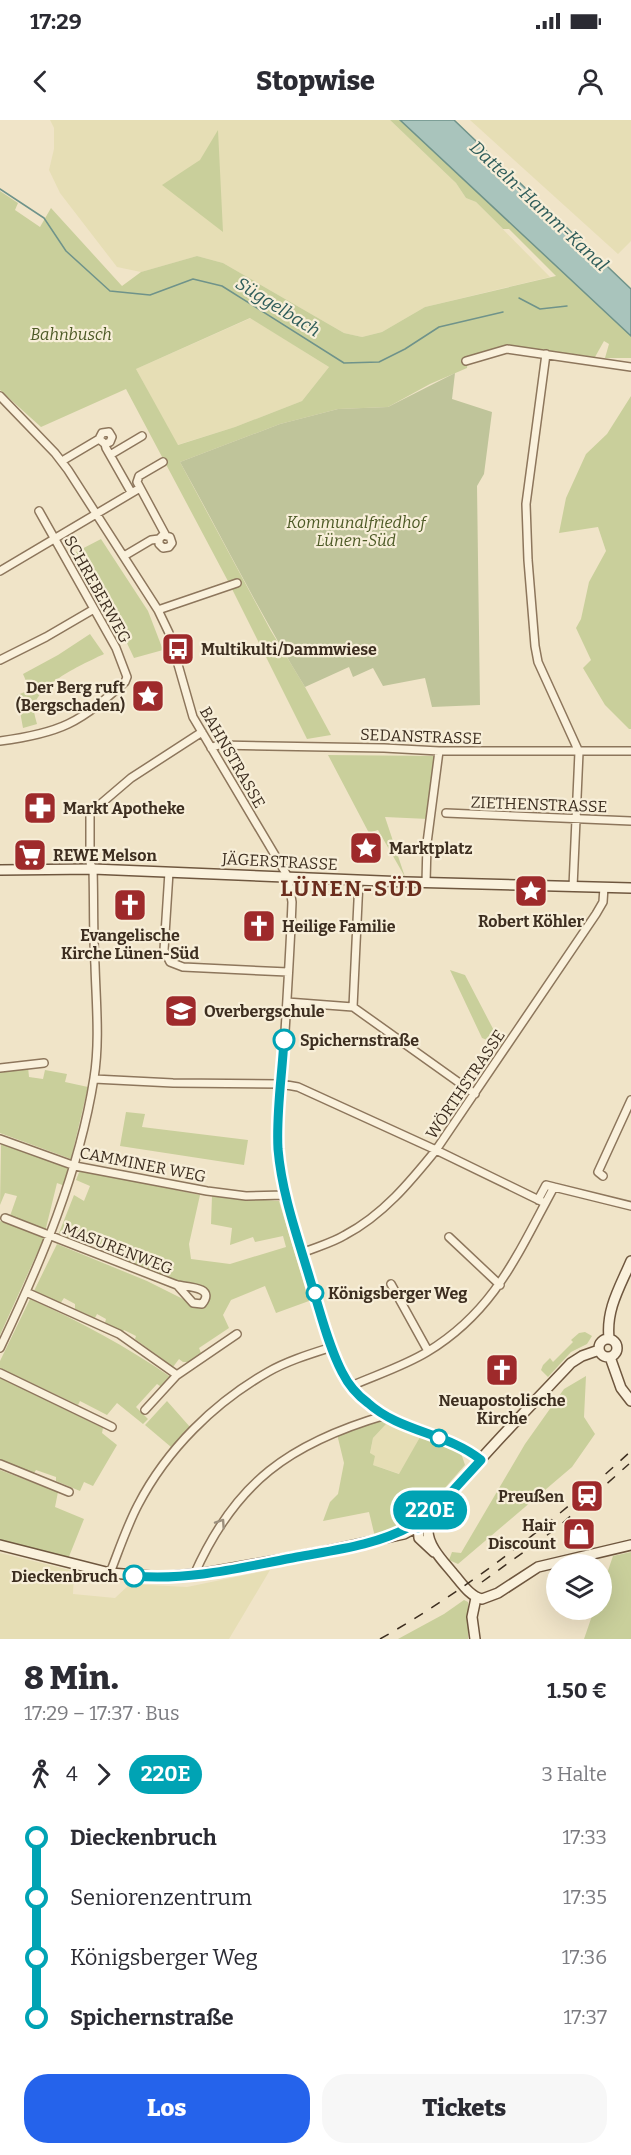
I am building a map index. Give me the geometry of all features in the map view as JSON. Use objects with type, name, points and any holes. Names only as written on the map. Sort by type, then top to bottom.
[{"type":"street","points":[[466,361],[507,349],[631,367]]},
{"type":"street","points":[[546,354],[526,504],[528,560],[538,662],[579,752],[573,887]]},
{"type":"street","name":"BAHNSTRASSE","points":[[0,396],[62,461],[158,610],[169,633],[191,712],[288,877]]},
{"type":"street","points":[[110,455],[142,436]]},
{"type":"street","points":[[62,461],[102,442],[131,492]]},
{"type":"street","points":[[124,556],[151,540],[162,537],[137,482],[139,476],[163,462]]},
{"type":"street","points":[[0,571],[140,488]]},
{"type":"street","name":"SCHREBERWEG","points":[[0,741],[68,724],[99,704],[125,682],[127,677],[116,648],[39,511]]},
{"type":"street","points":[[158,610],[237,583]]},
{"type":"street","points":[[0,660],[62,629],[94,609]]},
{"type":"street","points":[[0,1348],[26,1292],[75,1166],[94,1078],[96,1022],[90,813],[131,778],[202,732]]},
{"type":"street","name":"SEDANSTRASSE","points":[[211,748],[218,745],[257,745],[439,751],[631,751]]},
{"type":"street","points":[[426,883],[427,843],[439,751]]},
{"type":"street","name":"ZIETHENSTRASSE","points":[[446,813],[631,821]]},
{"type":"street","name":"JÄGERSTRASSE","points":[[0,870],[93,869],[426,883],[631,888]]},
{"type":"street","points":[[170,872],[164,950],[170,962],[183,967],[288,972]]},
{"type":"street","points":[[288,877],[292,902],[278,1138],[285,1195],[332,1347],[351,1386],[367,1403],[386,1416],[464,1448],[481,1460]]},
{"type":"street","points":[[353,1007],[359,879]]},
{"type":"street","name":"WÖRTHSTRASSE","points":[[302,1253],[345,1235],[381,1210],[410,1183],[475,1094],[596,914],[603,902],[604,887]]},
{"type":"street","points":[[287,1002],[353,1007],[475,1094]]},
{"type":"street","points":[[0,1068],[44,1063]]},
{"type":"street","points":[[94,1078],[173,1083],[281,1084],[310,1092],[542,1201]]},
{"type":"street","points":[[603,1176],[598,1172],[631,1100]]},
{"type":"street","name":"CAMMINER WEG","points":[[0,1138],[75,1166],[207,1191],[246,1196],[285,1195]]},
{"type":"street","points":[[351,1386],[428,1352],[471,1318],[510,1270],[542,1201],[546,1185],[631,1206]]},
{"type":"street","name":"MASURENWEG","points":[[5,1218],[177,1285]]},
{"type":"street","points":[[449,1237],[500,1285]]},
{"type":"street","points":[[609,1338],[611,1305],[631,1261]]},
{"type":"street","points":[[391,1284],[428,1352]]},
{"type":"street","points":[[26,1292],[119,1334],[177,1375]]},
{"type":"street","points":[[145,1410],[177,1375],[237,1334]]},
{"type":"street","points":[[609,1338],[614,1341],[618,1349],[610,1357],[602,1355],[599,1350],[601,1342],[609,1338]]},
{"type":"street","points":[[110,1573],[138,1505],[166,1460],[195,1428],[226,1401],[269,1372],[332,1347]]},
{"type":"street","points":[[426,1542],[432,1519],[447,1497],[571,1363],[599,1350]]},
{"type":"street","points":[[610,1357],[621,1388],[631,1401]]},
{"type":"street","points":[[0,1373],[112,1427]]},
{"type":"street","points":[[194,1575],[220,1524],[241,1497],[268,1471],[319,1438],[386,1416]]},
{"type":"street","points":[[0,1464],[69,1492]]},
{"type":"street","points":[[0,1545],[110,1573],[145,1577],[194,1575],[308,1555],[404,1534],[447,1497]]},
{"type":"street","points":[[416,1525],[432,1519]]},
{"type":"street","points":[[416,1525],[426,1542],[479,1599]]},
{"type":"street","points":[[393,1536],[426,1542]]},
{"type":"street","points":[[479,1599],[498,1593],[538,1567],[631,1545]]},
{"type":"street","points":[[475,1639],[472,1617],[479,1599]]},
{"type":"shaded area","points":[[50,120],[390,120],[456,183],[466,198],[476,202],[550,277],[425,307],[382,332],[362,337],[344,333],[223,263],[197,256],[141,272],[117,267],[60,193],[49,170],[54,149],[54,128]]},
{"type":"shaded area","points":[[470,120],[631,120],[631,241],[618,254]]},
{"type":"shaded area","points":[[251,318],[329,367],[302,401],[235,427],[177,445],[136,369]]},
{"type":"shaded area","points":[[388,1422],[420,1437],[400,1474],[373,1465],[370,1454],[373,1438]]},
{"type":"shaded area","points":[[0,1553],[74,1571],[73,1594],[115,1598],[130,1584],[187,1587],[270,1570],[229,1639],[0,1639]]},
{"type":"green space","name":"Bahnbusch","points":[[390,120],[400,120],[631,336],[631,358],[605,358],[609,344],[604,341],[595,357],[506,345],[468,356],[467,368],[430,384],[388,407],[338,409],[280,424],[180,462],[271,631],[331,735],[307,739],[229,583],[126,389],[41,427],[0,390],[0,191],[18,203],[15,210],[40,227],[51,208],[122,286],[141,272],[197,256],[223,263],[344,333],[362,337],[382,332],[425,307],[556,276],[509,229],[503,229],[476,202],[466,198],[456,183]],"holes":[[[250,318],[329,367],[302,401],[235,427],[178,445],[136,369]]]},
{"type":"green space","points":[[218,130],[223,232],[162,185],[200,160]]},
{"type":"green space","name":"Kommunalfriedhof Lünen-Süd","points":[[455,373],[452,399],[492,412],[484,474],[477,486],[480,705],[432,707],[425,678],[383,686],[373,668],[353,677],[349,667],[305,687],[180,462],[280,424],[338,409],[388,407]]},
{"type":"green space","points":[[631,396],[631,729],[629,729],[605,705],[583,668],[591,660],[576,628],[581,619],[589,582],[606,551],[598,527],[559,533],[566,498],[586,454],[607,434]]},
{"type":"green space","points":[[101,539],[148,611],[163,650],[134,658],[117,622],[76,552]]},
{"type":"green space","points":[[90,634],[104,654],[73,669],[42,692],[36,701],[34,710],[37,724],[23,728],[17,695],[30,690],[23,674]]},
{"type":"green space","points":[[328,755],[437,756],[428,819],[385,817],[405,877],[378,830],[369,833]]},
{"type":"green space","points":[[450,970],[465,975],[502,1046],[482,1038]]},
{"type":"green space","points":[[28,1067],[29,1077],[43,1079],[45,1070],[67,1074],[65,1082],[88,1087],[71,1159],[0,1133],[0,1072]]},
{"type":"green space","points":[[126,1112],[145,1114],[142,1127],[248,1140],[244,1165],[120,1146]]},
{"type":"green space","points":[[1,1144],[71,1169],[65,1186],[57,1183],[45,1232],[10,1216],[17,1196],[5,1193],[0,1205]]},
{"type":"green space","points":[[80,1170],[200,1195],[189,1244],[191,1259],[230,1264],[286,1247],[283,1236],[255,1242],[253,1237],[230,1245],[232,1228],[211,1224],[212,1196],[279,1201],[309,1301],[276,1313],[265,1286],[231,1300],[223,1315],[229,1328],[199,1348],[201,1353],[188,1362],[179,1359],[173,1367],[135,1339],[136,1336],[124,1330],[122,1333],[105,1323],[106,1319],[97,1314],[95,1318],[75,1309],[75,1304],[64,1298],[60,1304],[33,1293],[57,1244],[147,1281],[201,1308],[210,1295],[202,1285],[177,1282],[117,1258],[119,1252],[93,1242],[90,1247],[59,1233],[74,1195],[84,1201],[90,1186],[76,1180]]},
{"type":"green space","points":[[0,1221],[44,1238],[0,1335]]},
{"type":"green space","points":[[30,1299],[103,1335],[172,1378],[163,1388],[157,1384],[136,1407],[148,1419],[143,1424],[117,1403],[107,1415],[80,1401],[78,1405],[0,1368],[0,1361]]},
{"type":"green space","points":[[585,1332],[592,1336],[587,1344],[571,1352],[548,1377],[541,1370],[543,1365],[550,1358],[553,1362],[573,1342],[571,1340],[579,1333]]},
{"type":"green space","points":[[586,1376],[584,1417],[595,1434],[572,1467],[458,1564],[449,1560],[452,1552],[461,1553],[525,1444],[564,1389]]},
{"type":"green space","points":[[0,1378],[103,1428],[102,1433],[117,1445],[93,1486],[84,1482],[80,1491],[56,1481],[56,1477],[36,1470],[34,1473],[0,1461]]},
{"type":"green space","points":[[167,1401],[190,1427],[171,1447],[145,1425]]},
{"type":"green space","points":[[383,1418],[388,1422],[373,1438],[370,1453],[375,1456],[373,1465],[399,1474],[420,1437],[461,1453],[465,1465],[429,1506],[411,1521],[375,1537],[369,1512],[323,1521],[330,1502],[338,1494],[344,1463],[337,1434]]},
{"type":"green space","points":[[0,1470],[58,1492],[55,1507],[84,1519],[68,1559],[0,1543]]},
{"type":"green space","points":[[631,1552],[631,1639],[584,1639],[591,1620],[612,1620],[613,1556]]},
{"type":"green space","points":[[464,1600],[468,1602],[468,1639],[398,1639],[444,1614]]},
{"type":"water","name":"Datteln-Hamm-Kanal","points":[[400,120],[454,120],[631,289],[631,336]]},
{"type":"waterway","name":"Süggelbach","points":[[0,189],[44,218],[66,251],[110,291],[150,295],[193,279],[222,286],[344,363],[379,362],[405,349],[439,327],[503,312]]},
{"type":"waterway","name":"Süggelbach","points":[[519,298],[540,309],[567,306]]},
{"type":"railway","points":[[380,1639],[479,1576],[542,1528],[631,1451]]},
{"type":"railway","points":[[482,1582],[557,1528],[629,1464]]},
{"type":"bus line","name":"220E","points":[[134,1576],[182,1576],[240,1568],[386,1538],[411,1526],[418,1528],[422,1518],[447,1497],[481,1460],[464,1448],[386,1416],[361,1397],[343,1374],[329,1340],[285,1195],[281,1174],[278,1138],[284,1040]]},
{"type":"place","name":"Multikulti/Dammwiese","points":[[178,649]]},
{"type":"place","name":"Der Berg ruft (Bergschaden)","points":[[148,696]]},
{"type":"place","name":"Markt Apotheke","points":[[40,808]]},
{"type":"place","name":"Marktplatz","points":[[366,848]]},
{"type":"place","name":"REWE Melson","points":[[30,855]]},
{"type":"place","name":"Robert Köhler","points":[[531,891]]},
{"type":"place","name":"Evangelische Kirche Lünen-Süd","points":[[130,905]]},
{"type":"place","name":"Heilige Familie","points":[[259,926]]},
{"type":"place","name":"Overbergschule","points":[[181,1011]]},
{"type":"place","name":"Spichernstraße","points":[[284,1040]]},
{"type":"place","name":"Königsberger Weg","points":[[315,1293]]},
{"type":"place","name":"Neuapostolische Kirche","points":[[502,1370]]},
{"type":"place","name":"Preußen","points":[[587,1496]]},
{"type":"place","name":"Hair Discount","points":[[579,1534]]},
{"type":"place","name":"Dieckenbruch","points":[[134,1576]]},
{"type":"district","name":"LÜNEN-SÜD","points":[[352,888]]}]
